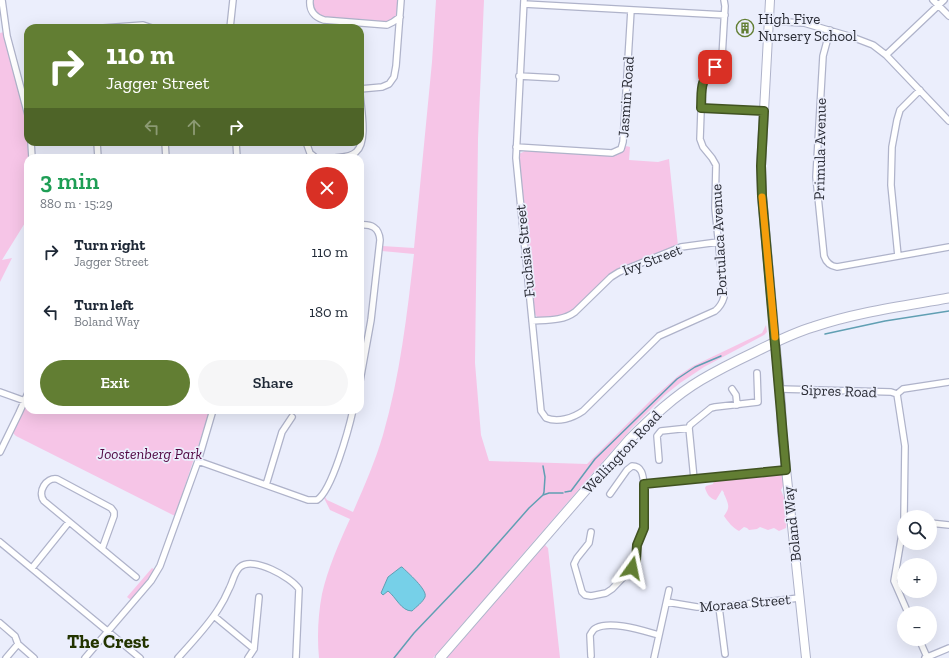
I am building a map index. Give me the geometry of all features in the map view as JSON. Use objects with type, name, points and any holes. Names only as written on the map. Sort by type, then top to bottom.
[{"type":"main road","name":"Boland Way","points":[[770,0],[761,166],[762,196],[786,470],[806,658]]},
{"type":"main road","name":"Wellington Road","points":[[440,658],[640,428],[670,402],[700,380],[775,342],[813,327],[855,316],[949,298]]},
{"type":"street","points":[[2,0],[7,36],[24,100]]},
{"type":"street","points":[[230,24],[233,0]]},
{"type":"street","points":[[310,0],[310,7],[321,19],[386,25],[400,17]]},
{"type":"street","points":[[364,89],[382,87],[388,84],[394,77],[401,0]]},
{"type":"street","name":"Portulaca Avenue","points":[[551,420],[577,416],[654,340],[665,333],[708,315],[719,308],[724,298],[715,208],[716,165],[701,143],[700,134],[702,87],[704,80],[722,57],[725,14],[724,0]]},
{"type":"street","points":[[933,0],[949,16]]},
{"type":"street","points":[[886,55],[944,0]]},
{"type":"street","points":[[524,2],[631,10],[725,14]]},
{"type":"street","name":"Fuchsia Street","points":[[524,2],[516,147],[518,182],[541,411],[546,418],[551,420]]},
{"type":"street","name":"Jasmin Road","points":[[516,147],[612,153],[621,149],[623,142],[631,10]]},
{"type":"street","points":[[769,20],[804,23],[852,37],[873,45],[886,55],[949,121]]},
{"type":"street","name":"Primula Avenue","points":[[830,30],[823,56],[816,177],[824,256],[826,261],[837,266],[949,247]]},
{"type":"street","points":[[519,76],[556,78]]},
{"type":"street","points":[[898,256],[891,185],[892,147],[900,110],[920,90]]},
{"type":"street","points":[[701,108],[764,111]]},
{"type":"street","points":[[353,154],[357,152],[361,146]]},
{"type":"street","points":[[364,225],[371,225],[376,228],[380,240],[371,320],[364,359]]},
{"type":"street","name":"Ivy Street","points":[[532,321],[564,318],[570,316],[611,277],[622,270],[681,247],[718,242]]},
{"type":"street","points":[[694,479],[689,428],[692,423],[711,408],[758,402],[757,373]]},
{"type":"street","points":[[904,510],[905,446],[897,395],[903,389],[949,382]]},
{"type":"street","points":[[732,389],[736,395],[737,405]]},
{"type":"street","name":"Sipres Road","points":[[780,389],[891,392],[897,395]]},
{"type":"street","points":[[0,392],[24,401]]},
{"type":"street","points":[[0,452],[24,403]]},
{"type":"street","points":[[85,658],[151,581],[160,566],[198,461],[212,414]]},
{"type":"street","points":[[198,461],[311,500],[317,500],[321,497],[339,458],[352,414]]},
{"type":"street","points":[[266,485],[282,432],[292,417]]},
{"type":"street","points":[[658,460],[657,436],[659,433],[661,431],[689,428]]},
{"type":"street","points":[[591,532],[589,543],[574,564],[582,592],[585,595],[606,594],[635,565],[637,545],[644,528],[644,484],[641,471],[637,467],[632,466],[627,470],[610,494]]},
{"type":"street","points":[[644,484],[786,470]]},
{"type":"street","points":[[102,549],[114,516],[113,510],[110,506],[57,480],[50,480],[46,482],[41,498],[69,522],[136,577]]},
{"type":"street","points":[[32,568],[69,522]]},
{"type":"street","points":[[937,524],[949,526]]},
{"type":"street","points":[[0,542],[140,658]]},
{"type":"street","points":[[899,550],[894,581],[905,606]]},
{"type":"street","points":[[178,658],[214,616],[229,590],[236,572],[244,565],[254,564],[277,572],[288,578],[300,592],[297,620],[296,658]]},
{"type":"street","points":[[654,658],[669,590]]},
{"type":"street","points":[[248,658],[254,650],[259,597]]},
{"type":"street","name":"Moraea Street","points":[[667,602],[697,607],[719,607],[799,598]]},
{"type":"street","points":[[719,607],[724,654]]},
{"type":"street","points":[[214,616],[254,650]]},
{"type":"street","points":[[0,623],[14,636],[18,644],[34,658]]},
{"type":"street","points":[[591,656],[590,635],[597,627],[621,626],[659,635]]},
{"type":"street","points":[[6,658],[18,644]]},
{"type":"street","points":[[922,646],[926,658],[949,648]]},
{"type":"green space","points":[[313,0],[398,0],[397,15],[388,22],[324,17],[315,10]]},
{"type":"green space","points":[[436,0],[484,0],[478,139],[475,363],[481,435],[489,461],[587,464],[652,399],[678,376],[693,366],[762,333],[766,325],[767,332],[704,367],[665,395],[631,429],[433,658],[319,658],[318,626],[324,584],[350,519],[330,510],[324,498],[325,497],[327,500],[353,512],[380,445],[389,413],[398,368],[406,323],[414,254],[382,251],[382,246],[414,248],[432,62]]},
{"type":"green space","points":[[4,32],[24,107],[24,146],[29,146],[30,154],[24,154],[24,224],[2,260],[12,258],[0,282],[0,33]]},
{"type":"green space","points":[[626,146],[630,147],[629,160],[658,162],[669,159],[678,246],[614,272],[572,312],[564,316],[538,318],[533,312],[518,157],[519,154],[525,151],[611,155],[621,152]]},
{"type":"green space","name":"Joostenberg Park","points":[[24,410],[24,414],[209,414],[175,516],[16,436],[13,433]]},
{"type":"green space","points":[[761,474],[781,474],[784,480],[781,490],[785,500],[785,515],[787,520],[786,528],[779,531],[774,528],[768,530],[760,527],[749,530],[744,527],[739,531],[737,530],[724,516],[728,506],[724,492],[722,490],[716,500],[709,496],[705,488],[706,486],[713,484],[715,479],[732,476],[738,478],[744,476],[759,476]]},
{"type":"green space","points":[[545,545],[548,548],[560,658],[447,658]]},
{"type":"green space","points":[[152,568],[155,570],[131,600],[127,597]]},
{"type":"water","points":[[401,567],[416,581],[425,594],[423,601],[412,611],[405,609],[388,591],[383,595],[381,593],[388,577]]},
{"type":"waterway","points":[[825,334],[885,321],[949,311]]},
{"type":"waterway","points":[[565,492],[571,491],[595,459],[677,379],[695,367],[721,356]]},
{"type":"waterway","points":[[394,658],[414,633],[477,567],[529,508],[543,495],[545,477],[543,466]]},
{"type":"waterway","points":[[543,495],[549,493],[563,493]]},
{"type":"slow traffic","points":[[762,197],[768,277],[775,337]]},
{"type":"place","name":"High Five Nursery School","points":[[745,28]]},
{"type":"district","name":"The Crest","points":[[108,641]]},
{"type":"route","points":[[632,568],[635,565],[637,545],[644,532],[644,484],[786,470],[762,196],[761,166],[764,111],[701,108],[702,83],[705,77],[715,67]]}]
